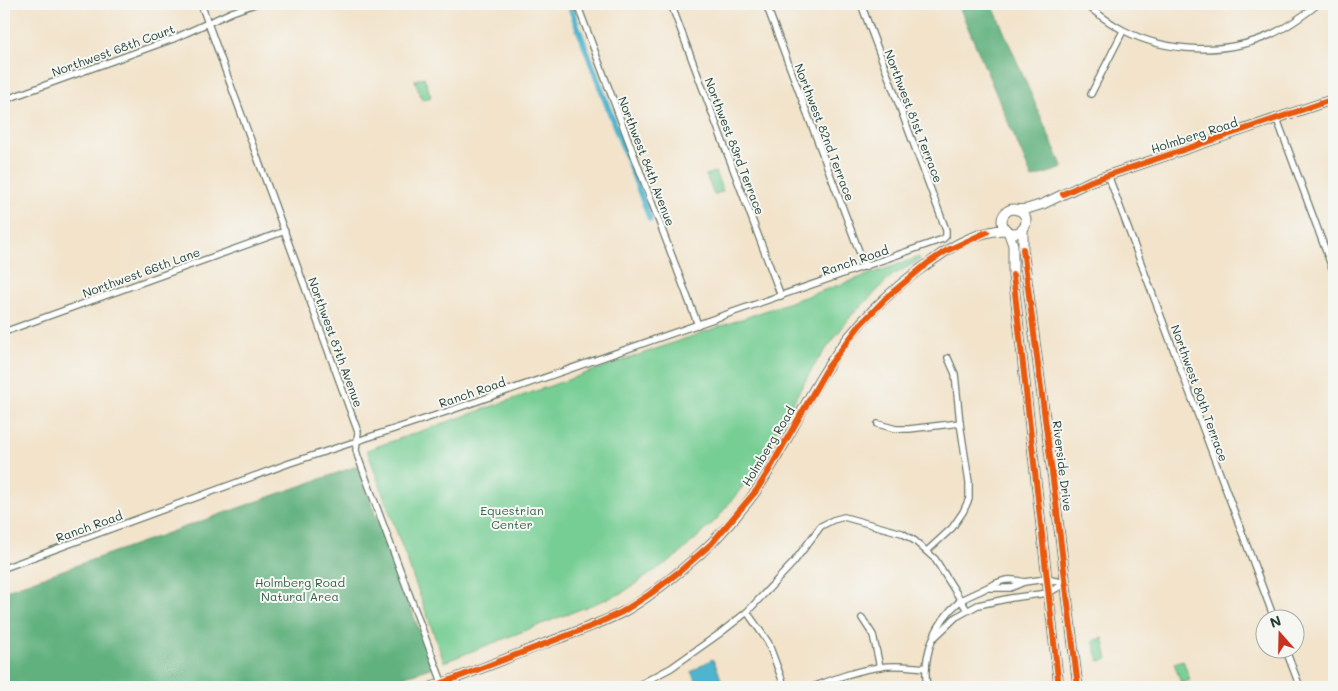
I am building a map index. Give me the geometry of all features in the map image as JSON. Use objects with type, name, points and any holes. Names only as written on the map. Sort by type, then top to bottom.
[{"type":"street","name":"Northwest 87th Avenue","points":[[201,4],[358,432],[356,450],[358,457],[443,685]]},
{"type":"street","name":"Northwest 68th Court","points":[[4,100],[173,39],[232,12],[255,4]]},
{"type":"street","name":"Northwest 84th Avenue","points":[[577,4],[698,325]]},
{"type":"street","name":"Northwest 83rd Terrace","points":[[671,4],[781,296]]},
{"type":"street","name":"Northwest 82nd Terrace","points":[[766,4],[865,267]]},
{"type":"street","name":"Northwest 81st Terrace","points":[[861,4],[946,230],[946,236]]},
{"type":"street","points":[[1085,4],[1123,31],[1169,46],[1191,48],[1217,48],[1243,44],[1270,35],[1297,21],[1318,4]]},
{"type":"street","points":[[1090,94],[1123,31]]},
{"type":"street","name":"Holmberg Road","points":[[1016,210],[1043,204],[1078,186],[1108,175],[1334,99]]},
{"type":"street","points":[[1276,119],[1334,273]]},
{"type":"street","name":"Northwest 80th Terrace","points":[[1108,175],[1270,608]]},
{"type":"street","name":"Holmberg Road","points":[[1024,225],[1043,204]]},
{"type":"street","points":[[1007,231],[1014,233],[1024,225],[1024,216],[1016,210],[1008,211],[1003,217],[1003,226],[1013,245],[1013,275]]},
{"type":"street","name":"Holmberg Road","points":[[432,687],[443,685],[592,626],[622,612],[680,571],[711,544],[756,491],[828,367],[860,325],[888,296],[928,263],[950,249],[987,232],[1003,217]]},
{"type":"street","name":"Riverside Drive","points":[[1024,225],[1023,249],[1078,687]]},
{"type":"street","name":"Northwest 66th Lane","points":[[4,332],[285,231]]},
{"type":"street","name":"Holmberg Road","points":[[987,232],[1007,231]]},
{"type":"street","points":[[987,232],[1000,233],[1004,236],[1007,242],[1013,275],[1059,687]]},
{"type":"street","name":"Ranch Road","points":[[4,568],[290,463],[940,242],[946,236]]},
{"type":"street","points":[[927,551],[952,528],[969,499],[969,482],[960,424],[956,374],[948,358]]},
{"type":"street","points":[[878,424],[896,429],[909,429],[960,424]]},
{"type":"street","points":[[637,687],[671,668],[747,612],[793,563],[821,526],[832,520],[844,518],[902,534],[915,541],[935,559],[967,610]]},
{"type":"street","points":[[927,687],[926,668],[930,643],[941,623],[961,600],[995,582],[1014,579],[1024,582]]},
{"type":"street","points":[[986,588],[1010,588],[1024,582],[1046,579],[1066,583]]},
{"type":"street","points":[[930,643],[946,625],[967,610],[1000,600],[1048,593],[1066,583]]},
{"type":"street","points":[[998,588],[1000,600]]},
{"type":"street","points":[[747,612],[768,642],[786,687]]},
{"type":"street","points":[[862,618],[874,635],[880,666]]},
{"type":"street","points":[[1289,658],[1300,687]]},
{"type":"street","points":[[813,687],[836,678],[880,666],[926,668]]},
{"type":"green space","points":[[958,4],[992,4],[1063,168],[1032,178]]},
{"type":"green space","points":[[424,77],[431,97],[422,100],[415,80]]},
{"type":"green space","points":[[715,172],[723,191],[714,195],[706,175]]},
{"type":"green space","name":"Equestrian Center","points":[[919,257],[920,260],[893,275],[851,316],[815,364],[755,471],[716,520],[678,555],[622,593],[444,662],[367,450]]},
{"type":"green space","name":"Holmberg Road Natural Area","points":[[357,466],[433,667],[374,687],[4,687],[4,591]]},
{"type":"green space","points":[[1103,638],[1108,659],[1099,661],[1093,641]]},
{"type":"green space","points":[[1183,660],[1190,680],[1181,683],[1174,663]]},
{"type":"water","points":[[712,659],[724,687],[700,687],[691,672]]},
{"type":"waterway","points":[[569,4],[650,219]]},
{"type":"cycle path","points":[[1063,194],[1091,181],[1334,99]]},
{"type":"cycle path","points":[[432,687],[592,626],[622,612],[680,571],[711,544],[756,491],[828,367],[860,325],[888,296],[928,263],[946,251],[987,232]]},
{"type":"cycle path","points":[[1023,249],[1078,687]]},
{"type":"cycle path","points":[[1013,275],[1059,687]]}]
